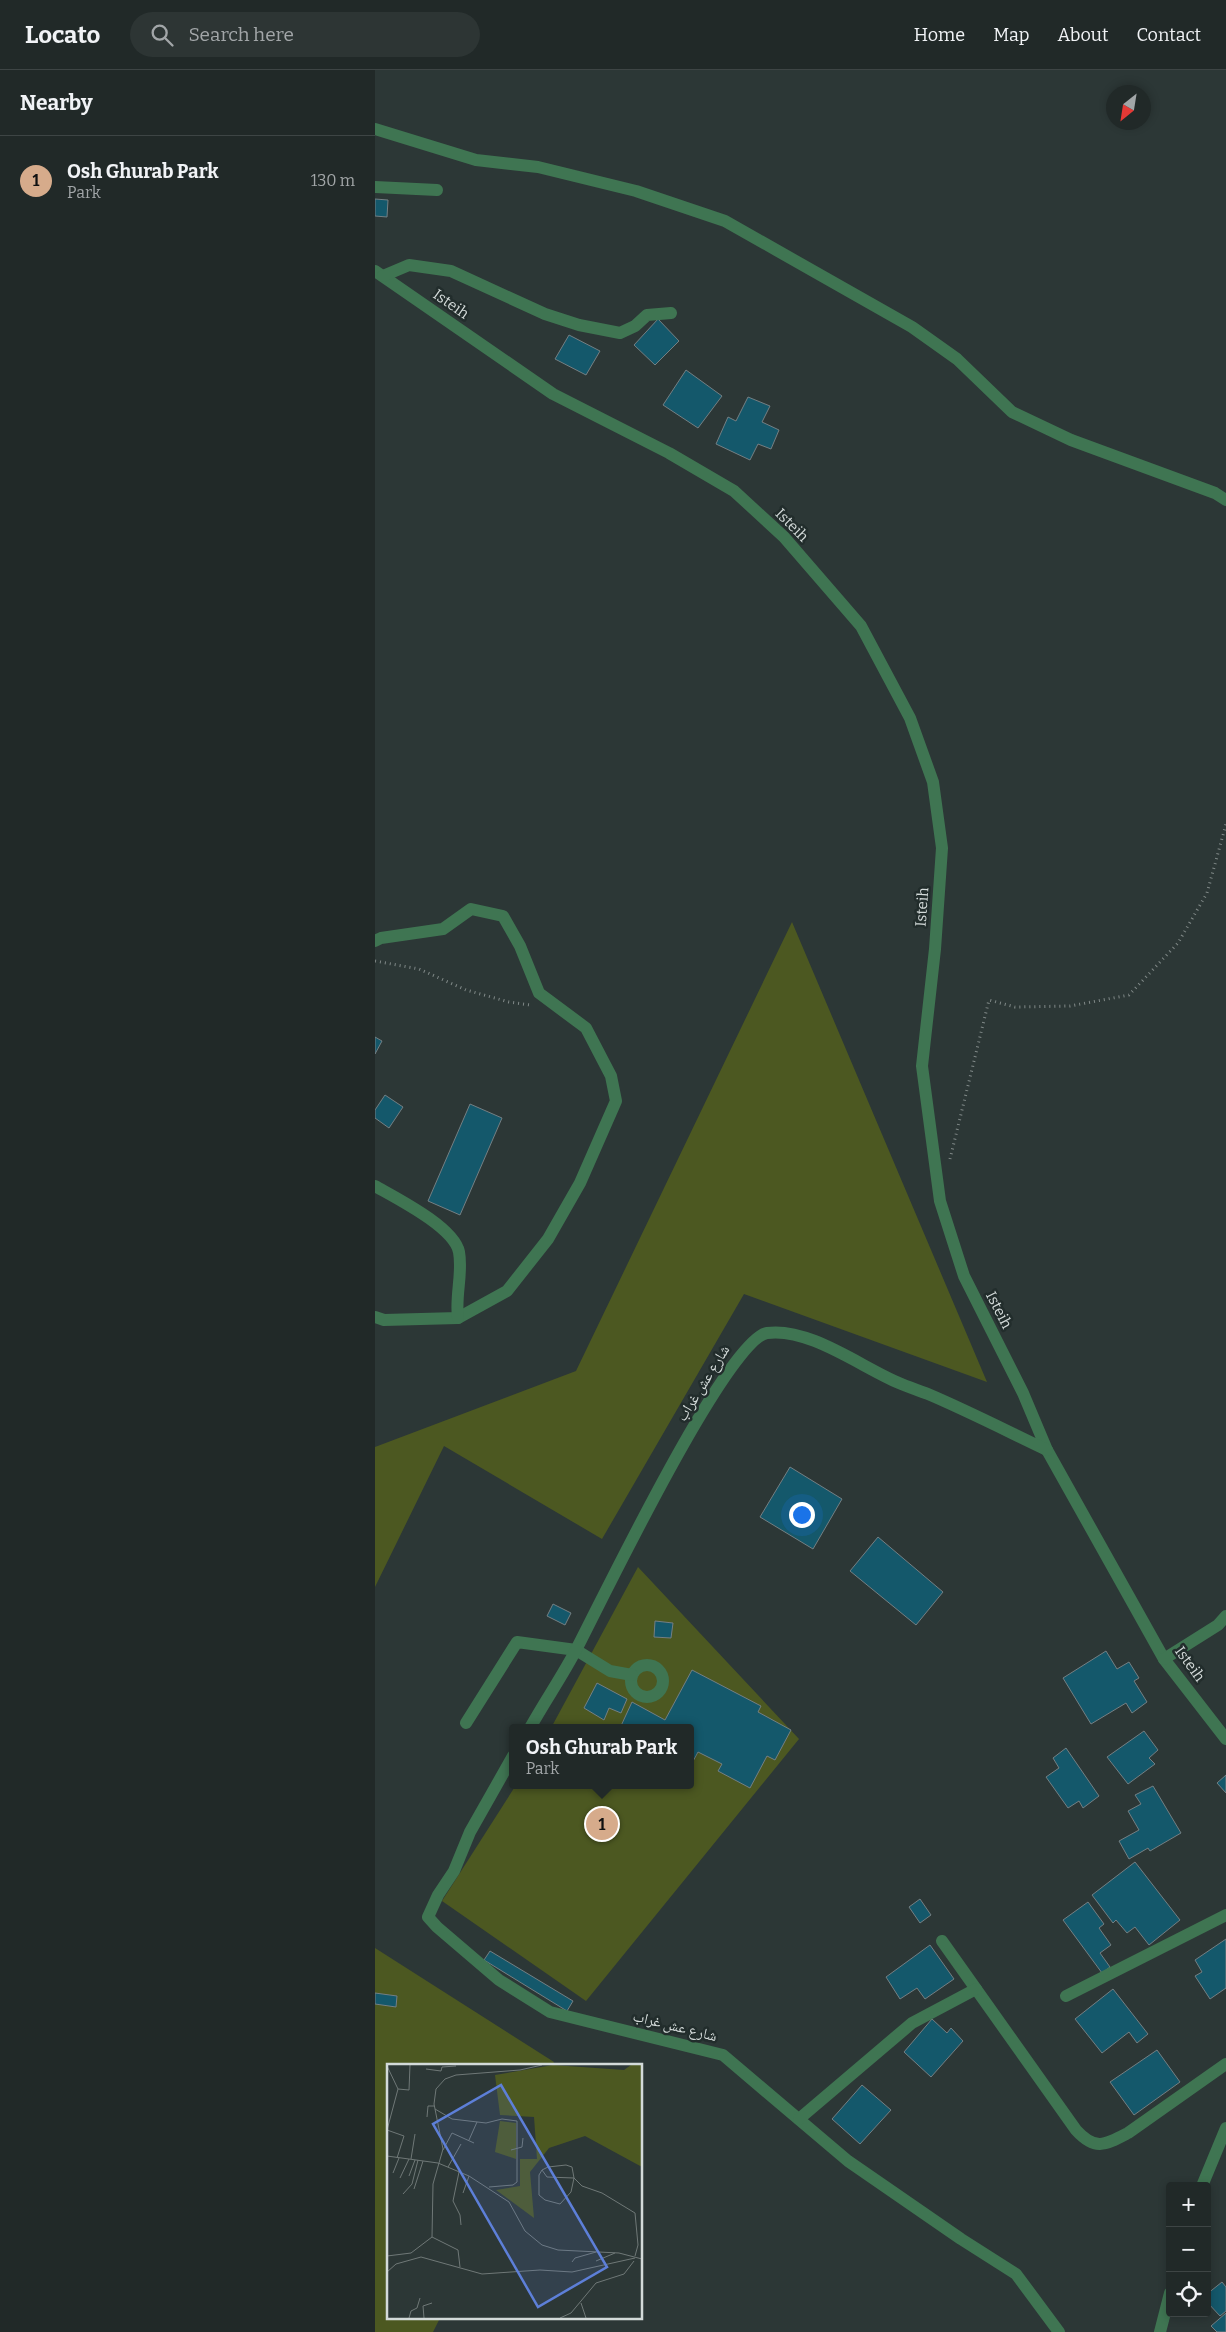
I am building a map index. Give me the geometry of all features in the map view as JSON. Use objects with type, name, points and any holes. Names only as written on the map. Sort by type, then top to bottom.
[{"type":"street","points":[[375,129],[475,160],[538,167],[636,191],[725,221],[912,327],[957,359],[1012,412],[1071,440],[1215,493],[1226,500]]},
{"type":"street","points":[[375,188],[437,190]]},
{"type":"street","points":[[379,274],[409,265],[451,271],[545,314],[579,325],[620,333],[635,326],[647,315],[671,313]]},
{"type":"street","name":"Isteih","points":[[379,274],[553,394],[669,453],[733,491],[784,536],[861,626],[910,718],[933,782],[942,848],[922,1066],[940,1201],[963,1276],[1023,1393],[1047,1450],[1164,1659],[1226,1739]]},
{"type":"street","points":[[375,941],[381,938],[443,929],[471,909],[503,916],[519,946],[539,993],[586,1028],[611,1076],[616,1101],[580,1183],[548,1239],[507,1290],[458,1318],[384,1320],[375,1317]]},
{"type":"street","points":[[375,1186],[405,1203],[449,1234],[459,1250],[456,1304],[458,1318]]},
{"type":"street","name":"شارع عش غراب","points":[[532,1724],[576,1650],[651,1501],[721,1382],[746,1346],[765,1333],[780,1333],[806,1338],[899,1384],[927,1394],[1047,1450]]},
{"type":"street","points":[[1164,1659],[1218,1624],[1226,1616]]},
{"type":"street","points":[[466,1723],[517,1642],[576,1650],[610,1671],[632,1675]]},
{"type":"street","name":"شارع عش غراب","points":[[509,1763],[470,1832],[454,1871],[438,1894],[428,1917],[499,1980],[549,2012],[723,2055],[848,2161],[961,2239],[1016,2274],[1059,2332]]},
{"type":"street","points":[[1066,1996],[1226,1915]]},
{"type":"street","points":[[942,1940],[1076,2130],[1085,2140],[1093,2144],[1112,2141],[1128,2133],[1226,2064]]},
{"type":"street","points":[[799,2119],[912,2023],[977,1989]]},
{"type":"street","points":[[1204,2182],[1226,2128]]},
{"type":"street","points":[[1161,2332],[1166,2310]]},
{"type":"path","points":[[949,1162],[989,1000],[1015,1007],[1061,1006],[1129,995],[1178,943],[1207,893],[1226,824]]},
{"type":"path","points":[[375,961],[419,969],[466,990],[509,1002],[534,1006]]},
{"type":"green space","points":[[792,922],[987,1382],[744,1294],[602,1539],[444,1446],[375,1587],[375,1447],[576,1371]]},
{"type":"green space","points":[[638,1567],[799,1739],[586,2001],[442,1901],[513,1789],[694,1789],[694,1724],[553,1724]]},
{"type":"green space","points":[[375,1948],[554,2062],[553,2064],[387,2064],[387,2320],[439,2320],[433,2332],[375,2332]]},
{"type":"building","points":[[375,199],[388,200],[387,217],[375,216]]},
{"type":"building","points":[[658,319],[679,341],[655,365],[634,345]]},
{"type":"building","points":[[569,335],[600,351],[586,375],[555,359]]},
{"type":"building","points":[[686,370],[722,396],[698,428],[663,405]]},
{"type":"building","points":[[748,397],[770,406],[762,422],[779,430],[771,449],[758,444],[750,460],[716,444],[728,417],[736,421]]},
{"type":"building","points":[[375,1037],[382,1041],[375,1054]]},
{"type":"building","points":[[385,1095],[403,1107],[389,1128],[375,1118],[375,1110]]},
{"type":"building","points":[[470,1104],[502,1118],[460,1215],[428,1201]]},
{"type":"building","points":[[790,1467],[842,1499],[813,1549],[760,1517]]},
{"type":"building","points":[[878,1537],[943,1592],[916,1625],[850,1571]]},
{"type":"building","points":[[553,1604],[571,1613],[565,1625],[547,1616]]},
{"type":"building","points":[[655,1621],[673,1623],[671,1638],[654,1637]]},
{"type":"building","points":[[1106,1651],[1117,1669],[1129,1662],[1139,1678],[1134,1681],[1147,1702],[1132,1713],[1126,1703],[1091,1724],[1063,1678]]},
{"type":"building","points":[[692,1670],[761,1706],[758,1712],[791,1730],[775,1760],[767,1756],[750,1788],[718,1771],[722,1764],[698,1752],[694,1759],[694,1724],[622,1724],[632,1702],[665,1720]]},
{"type":"building","points":[[597,1683],[627,1699],[621,1713],[609,1708],[604,1720],[584,1708]]},
{"type":"building","points":[[1144,1731],[1158,1750],[1149,1758],[1155,1764],[1128,1784],[1107,1757]]},
{"type":"building","points":[[1066,1748],[1099,1796],[1083,1808],[1079,1801],[1068,1808],[1046,1777],[1059,1768],[1053,1758]]},
{"type":"building","points":[[1226,1775],[1226,1793],[1217,1783]]},
{"type":"building","points":[[1153,1786],[1181,1833],[1150,1851],[1148,1848],[1129,1859],[1119,1841],[1139,1830],[1128,1811],[1141,1804],[1135,1795]]},
{"type":"building","points":[[1135,1862],[1180,1920],[1149,1945],[1135,1927],[1127,1933],[1116,1920],[1113,1923],[1092,1895]]},
{"type":"building","points":[[920,1899],[931,1915],[920,1923],[909,1907]]},
{"type":"building","points":[[1088,1902],[1104,1924],[1099,1928],[1111,1945],[1100,1953],[1110,1967],[1102,1973],[1063,1920]]},
{"type":"building","points":[[1226,1939],[1226,1988],[1210,1999],[1195,1976],[1202,1972],[1195,1960]]},
{"type":"building","points":[[930,1945],[954,1979],[925,1999],[917,1988],[900,1999],[886,1977]]},
{"type":"building","points":[[490,1951],[573,2001],[567,2011],[484,1960]]},
{"type":"building","points":[[1113,1989],[1148,2034],[1137,2043],[1129,2032],[1102,2053],[1075,2019]]},
{"type":"building","points":[[375,1993],[397,1996],[396,2007],[375,2004]]},
{"type":"building","points":[[932,2019],[947,2033],[951,2028],[963,2041],[931,2077],[904,2052]]},
{"type":"building","points":[[1157,2050],[1180,2082],[1134,2115],[1110,2082]]},
{"type":"building","points":[[862,2085],[891,2110],[860,2144],[832,2119]]},
{"type":"building","points":[[1222,2282],[1226,2287],[1226,2311],[1220,2316],[1211,2306],[1211,2291]]},
{"type":"building","points":[[1226,2313],[1226,2332],[1217,2332],[1211,2326]]},
{"type":"place","name":"Osh Ghurab Park","points":[[602,1824]]}]
